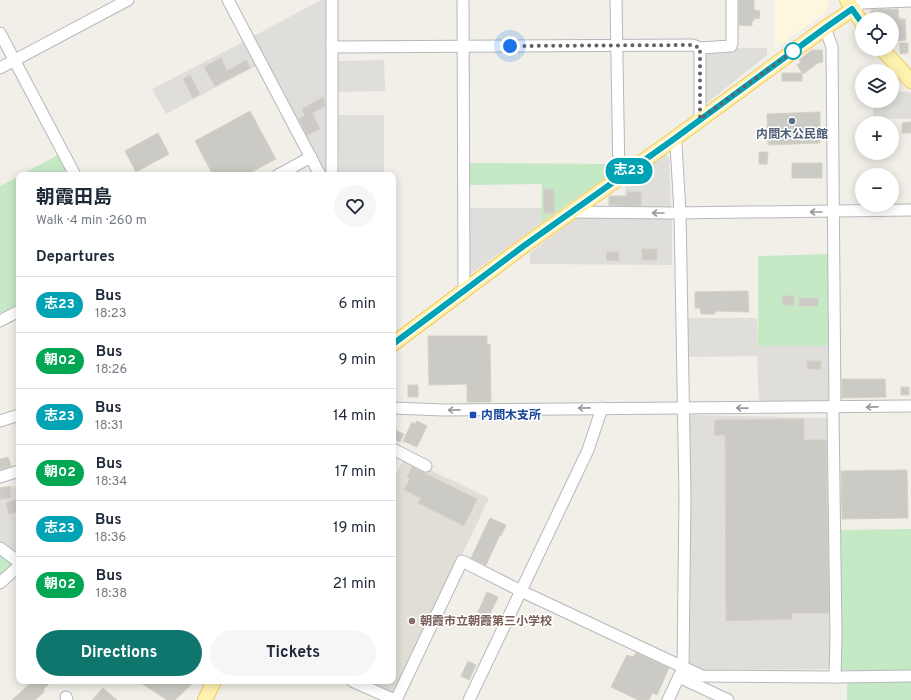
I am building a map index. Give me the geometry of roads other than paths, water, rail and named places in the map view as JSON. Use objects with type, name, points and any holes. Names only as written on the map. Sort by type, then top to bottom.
[{"type":"main road","points":[[396,342],[464,289],[674,139],[825,28],[850,4]]},
{"type":"main road","points":[[888,56],[911,81]]},
{"type":"main road","points":[[205,700],[213,684]]},
{"type":"street","points":[[0,68],[128,0]]},
{"type":"street","points":[[228,0],[319,172]]},
{"type":"street","points":[[332,0],[332,172]]},
{"type":"street","points":[[463,0],[464,289]]},
{"type":"street","points":[[616,0],[619,178]]},
{"type":"street","points":[[332,47],[693,45],[700,48],[731,46],[732,0]]},
{"type":"street","points":[[850,4],[911,1]]},
{"type":"street","points":[[825,28],[832,47],[835,407],[833,412],[836,636],[835,677]]},
{"type":"street","points":[[0,33],[73,172]]},
{"type":"street","points":[[700,48],[700,119]]},
{"type":"street","points":[[668,700],[681,673],[685,496],[680,212],[676,145],[674,139]]},
{"type":"street","points":[[284,172],[312,157]]},
{"type":"street","points":[[572,212],[833,212],[911,210]]},
{"type":"street","points":[[0,322],[16,313]]},
{"type":"street","points":[[396,408],[443,410],[911,406]]},
{"type":"street","points":[[469,700],[588,450],[602,408]]},
{"type":"street","points":[[0,421],[16,416]]},
{"type":"street","points":[[396,451],[426,466]]},
{"type":"street","points":[[0,477],[16,472]]},
{"type":"street","points":[[0,548],[16,560]]},
{"type":"street","points":[[359,684],[396,700],[462,561],[681,673],[728,700]]},
{"type":"street","points":[[0,583],[16,569]]},
{"type":"street","points":[[681,673],[702,676],[911,676]]},
{"type":"place","name":"内間木公民館","points":[[792,121]]},
{"type":"place","name":"内間木支所","points":[[473,415]]},
{"type":"place","name":"朝霞市立朝霞第三小学校","points":[[412,621]]}]
